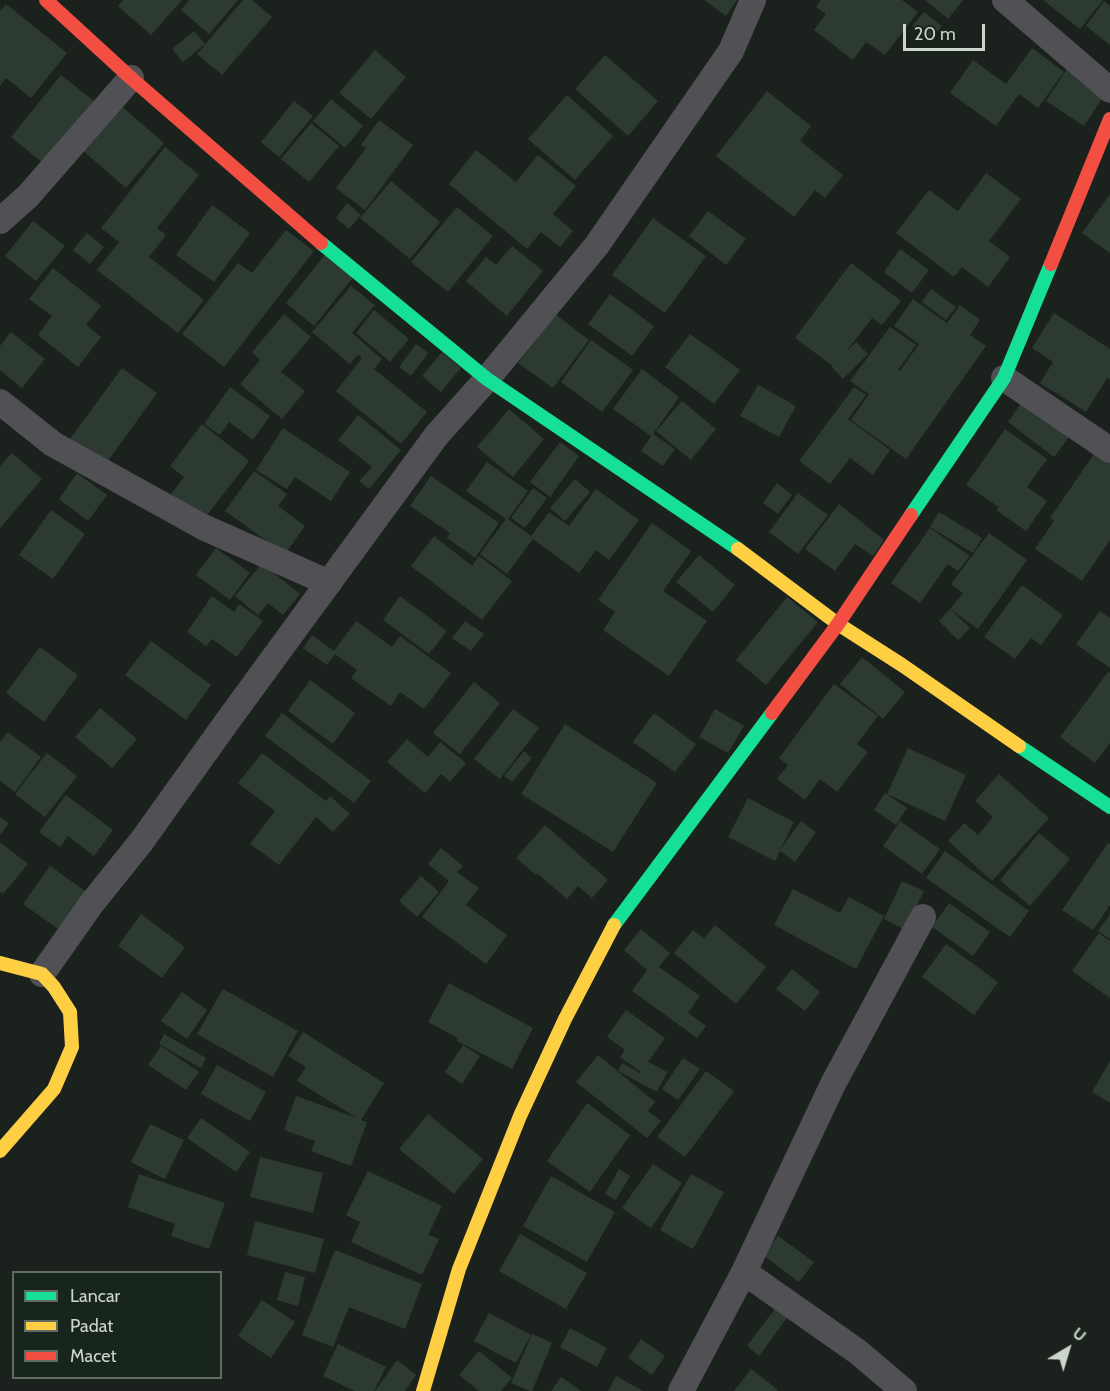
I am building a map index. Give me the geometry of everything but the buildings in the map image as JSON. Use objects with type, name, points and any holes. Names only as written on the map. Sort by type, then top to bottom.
[{"type":"street","points":[[46,0],[131,78],[326,246],[487,379],[745,554],[838,624],[1110,807]]},
{"type":"street","points":[[42,974],[92,903],[141,842],[436,436],[487,379],[604,235],[731,51],[753,0]]},
{"type":"street","points":[[1005,0],[1110,90]]},
{"type":"street","points":[[0,221],[28,196],[131,78]]},
{"type":"street","points":[[423,1391],[459,1269],[520,1116],[610,930],[838,624],[1004,378],[1110,119]]},
{"type":"street","points":[[1004,378],[1110,450]]},
{"type":"street","points":[[0,402],[53,444],[203,527],[329,583]]},
{"type":"street","points":[[681,1391],[744,1272],[833,1084],[923,917]]},
{"type":"street","points":[[0,963],[42,974],[54,987],[70,1011],[72,1047],[54,1089],[0,1151]]},
{"type":"street","points":[[744,1272],[858,1352],[904,1391]]},
{"type":"traffic: fast","points":[[321,243],[487,379],[738,549]]},
{"type":"traffic: fast","points":[[911,515],[1004,378],[1051,264]]},
{"type":"traffic: fast","points":[[614,925],[772,713]]},
{"type":"traffic: fast","points":[[1019,746],[1110,807]]},
{"type":"traffic: slow","points":[[738,549],[838,624],[1019,746]]},
{"type":"traffic: slow","points":[[423,1391],[459,1269],[520,1116],[565,1019],[614,925]]},
{"type":"traffic: slow","points":[[0,963],[42,974],[54,987],[70,1012],[72,1047],[54,1089],[0,1151]]},
{"type":"traffic: jam","points":[[46,0],[131,78],[321,243]]},
{"type":"traffic: jam","points":[[1051,264],[1110,119]]},
{"type":"traffic: jam","points":[[772,713],[838,624],[911,515]]}]
